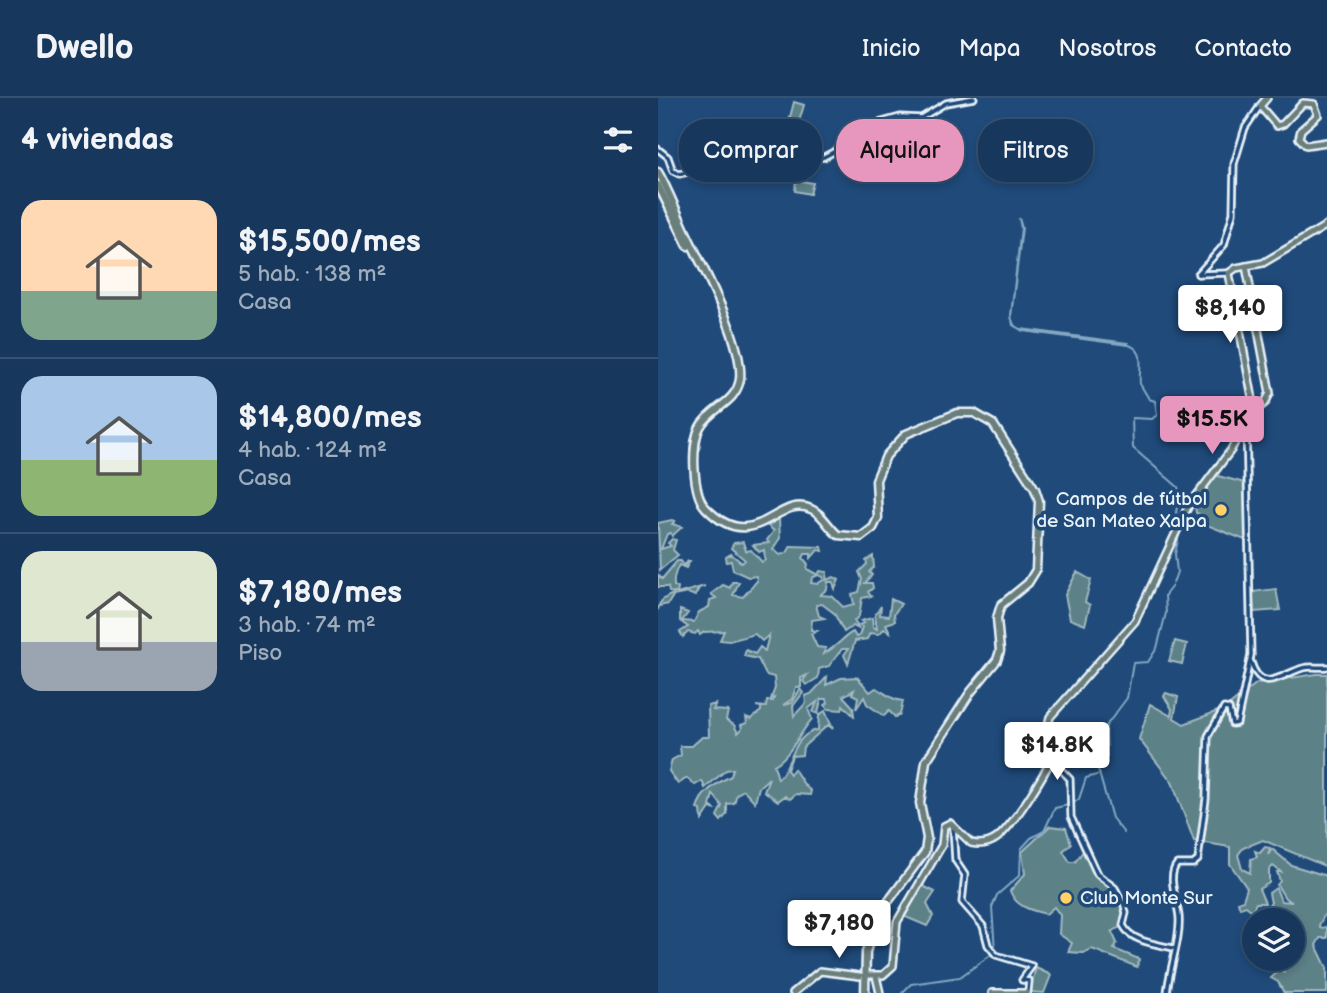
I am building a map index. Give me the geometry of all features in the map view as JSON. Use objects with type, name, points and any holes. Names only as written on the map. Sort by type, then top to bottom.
[{"type":"highway","points":[[659,177],[720,303],[740,369],[733,396],[706,419],[696,438],[696,488],[702,504],[711,513],[738,527],[751,528],[789,507],[804,506],[820,515],[838,535],[861,537],[871,530],[878,518],[876,480],[886,456],[910,432],[965,412],[982,415],[993,424],[1039,498],[1040,526],[1036,570],[1030,581],[1001,605],[998,615],[1000,646],[997,660],[964,702],[926,761],[920,800],[927,838],[925,852],[876,918],[866,952],[864,993]]},
{"type":"highway","points":[[659,177],[700,268]]},
{"type":"highway","points":[[659,177],[720,311],[737,374],[730,396],[704,417],[694,435],[693,486],[696,500],[710,515],[737,529],[750,530],[763,527],[790,510],[800,508],[817,514],[838,538],[851,541],[863,538],[873,531],[880,518],[878,481],[885,460],[913,432],[966,414],[984,420],[994,428],[1038,502],[1035,567],[1029,578],[1005,597],[997,608],[997,654],[941,731],[924,763],[918,803],[924,847],[918,862],[881,905],[871,925],[863,957],[864,993]]},
{"type":"main road","points":[[1267,98],[1260,106],[1273,124],[1279,126],[1301,104],[1312,102],[1316,105],[1318,115],[1301,130],[1299,138],[1304,144],[1327,142]]},
{"type":"main road","points":[[1255,411],[1229,273],[1263,262],[1327,225]]},
{"type":"main road","points":[[1246,267],[1270,393],[1247,418]]},
{"type":"main road","points":[[793,993],[820,971],[876,976],[892,966],[897,922],[942,845],[943,827],[952,824],[974,844],[983,844],[996,838],[1051,759],[1055,749],[1048,729],[1051,715],[1135,621],[1188,507],[1225,461],[1247,418],[1251,396]]},
{"type":"main road","points":[[876,976],[880,993]]},
{"type":"main road","points":[[992,992],[1028,992]]},
{"type":"street","points":[[658,149],[671,161],[674,172],[678,174],[732,162],[797,162],[829,154],[878,123],[898,118],[920,118],[946,103],[974,98]]},
{"type":"street","points":[[1229,273],[1198,274],[1224,245],[1233,213],[1233,166],[1244,131],[1260,106]]},
{"type":"street","points":[[1167,993],[1179,917],[1174,902],[1175,865],[1193,864],[1198,860],[1206,799],[1208,736],[1224,708],[1229,709],[1232,724],[1237,723],[1251,655],[1247,418]]},
{"type":"street","points":[[1251,655],[1256,673],[1271,681],[1284,679],[1303,668],[1327,667]]},
{"type":"street","points":[[1051,759],[1069,776],[1072,793],[1069,804],[1071,817],[1097,874],[1115,888],[1124,905],[1126,913],[1123,925],[1126,931],[1148,942],[1174,948]]},
{"type":"street","points":[[952,824],[955,860],[965,875],[962,902],[983,926],[993,952],[1032,966],[1022,980],[1029,982],[1028,992]]},
{"type":"green space","points":[[794,102],[804,105],[800,119],[790,119]]},
{"type":"green space","points":[[796,182],[813,183],[810,194],[795,191]]},
{"type":"green space","name":"Campos de fútbol de San Mateo Xalpa","points":[[1214,475],[1245,483],[1245,540],[1207,525],[1203,515],[1196,513],[1194,501]]},
{"type":"green space","points":[[779,519],[780,538],[773,549],[780,555],[787,553],[791,546],[822,547],[823,551],[818,550],[811,558],[811,554],[805,554],[803,558],[808,564],[807,569],[818,575],[820,571],[827,572],[826,580],[834,577],[839,580],[835,589],[833,582],[828,582],[827,589],[820,595],[832,596],[843,607],[854,604],[852,594],[859,592],[862,579],[859,572],[873,556],[874,567],[869,572],[872,575],[865,583],[872,583],[873,588],[868,592],[871,596],[862,598],[859,616],[854,621],[859,629],[853,626],[844,632],[834,613],[822,604],[816,605],[819,616],[824,618],[812,620],[811,630],[817,631],[811,634],[817,647],[826,648],[823,654],[853,632],[856,637],[859,636],[862,627],[859,625],[864,623],[861,621],[872,618],[873,627],[877,629],[875,615],[881,606],[880,615],[889,616],[891,599],[901,604],[894,614],[895,621],[886,624],[890,632],[884,629],[879,634],[870,633],[867,639],[855,641],[848,664],[844,655],[848,649],[842,649],[829,666],[819,669],[818,678],[806,685],[803,681],[807,675],[801,678],[801,687],[796,687],[792,699],[783,705],[792,703],[800,689],[803,693],[793,706],[794,716],[806,703],[805,696],[811,694],[827,677],[826,685],[841,678],[857,677],[870,692],[876,688],[903,701],[900,715],[895,717],[889,711],[884,716],[867,704],[864,697],[856,709],[858,697],[852,694],[854,690],[843,696],[853,707],[854,716],[843,705],[842,710],[828,709],[825,705],[828,703],[827,699],[821,699],[818,714],[813,712],[817,702],[808,709],[812,719],[790,750],[774,765],[778,779],[798,743],[810,732],[818,730],[819,715],[825,711],[833,729],[828,725],[803,747],[802,755],[792,756],[787,770],[790,774],[794,769],[811,791],[810,795],[796,794],[790,799],[785,796],[778,801],[764,791],[769,778],[759,787],[755,802],[744,790],[737,794],[734,803],[727,804],[727,814],[721,821],[717,816],[722,806],[713,794],[710,806],[716,810],[710,808],[702,820],[701,810],[697,809],[705,793],[731,776],[733,769],[726,770],[705,788],[702,781],[695,785],[687,778],[678,784],[669,771],[672,760],[681,755],[680,746],[692,746],[702,737],[709,737],[708,706],[716,704],[713,710],[728,711],[726,720],[734,725],[738,733],[742,729],[741,725],[747,723],[746,717],[751,719],[761,711],[761,707],[756,706],[766,707],[767,701],[773,701],[774,677],[766,675],[758,659],[744,656],[746,650],[755,654],[760,647],[765,651],[769,635],[762,641],[755,634],[729,641],[720,640],[724,631],[704,632],[700,635],[698,631],[695,634],[688,632],[683,637],[680,632],[688,627],[680,621],[680,610],[688,613],[682,621],[694,622],[699,612],[709,607],[710,600],[716,598],[711,594],[723,585],[730,588],[732,582],[739,582],[733,595],[743,597],[757,581],[756,576],[748,577],[733,570],[731,561],[726,562],[726,557],[731,554],[742,563],[745,560],[731,548],[734,543],[743,542],[746,551],[751,550],[762,562],[765,560],[764,550],[759,552],[753,545],[769,543],[767,540],[774,531],[768,526]],"holes":[[[818,575],[823,577],[823,580],[817,584],[811,583],[812,578]]]},
{"type":"green space","points":[[675,521],[672,524],[682,527],[672,536],[671,533],[667,534],[661,549],[671,546],[668,543],[672,539],[676,540],[673,550],[678,555],[660,570],[658,523]]},
{"type":"green space","points":[[677,561],[681,561],[684,566],[690,561],[686,568],[679,565],[675,573],[674,586],[678,588],[677,594],[705,586],[699,588],[695,596],[688,593],[673,596],[668,604],[659,606],[666,597],[675,593],[669,592],[668,587],[658,587],[658,575],[662,579]]},
{"type":"green space","points":[[1077,572],[1091,580],[1085,602],[1090,605],[1085,625],[1070,619],[1065,595]]},
{"type":"green space","points":[[1276,589],[1280,610],[1254,612],[1252,592]]},
{"type":"green space","points":[[1175,641],[1187,644],[1182,664],[1169,661]]},
{"type":"green space","points":[[1327,674],[1327,867],[1263,840],[1243,848],[1238,855],[1242,869],[1250,873],[1251,859],[1257,857],[1255,851],[1260,853],[1265,847],[1270,848],[1268,855],[1272,849],[1291,865],[1327,876],[1327,910],[1319,925],[1320,928],[1327,927],[1327,938],[1320,938],[1316,945],[1327,968],[1327,993],[1284,993],[1278,982],[1271,978],[1279,971],[1305,971],[1305,908],[1266,908],[1271,903],[1269,893],[1276,888],[1281,901],[1292,902],[1285,898],[1277,885],[1280,881],[1277,872],[1281,872],[1273,866],[1269,870],[1269,883],[1259,889],[1265,903],[1256,903],[1254,908],[1240,908],[1238,902],[1243,900],[1247,888],[1230,864],[1230,847],[1194,841],[1172,782],[1139,739],[1150,704],[1171,716],[1172,709],[1164,696],[1166,693],[1178,697],[1174,718],[1184,724],[1226,708],[1257,683]]},
{"type":"green space","name":"Club Monte Sur","points":[[1050,826],[1066,828],[1071,844],[1063,851],[1070,862],[1075,862],[1084,850],[1097,879],[1111,887],[1123,909],[1120,927],[1112,932],[1117,943],[1114,949],[1139,959],[1137,967],[1092,949],[1083,953],[1068,952],[1072,943],[1059,934],[1060,915],[1054,907],[1046,914],[1024,907],[1016,901],[1010,891],[1025,874],[1022,852]]},
{"type":"green space","points":[[921,885],[935,892],[927,904],[933,916],[927,926],[901,915]]},
{"type":"green space","points":[[1036,968],[1051,975],[1044,993],[1029,992]]},
{"type":"water","points":[[1019,218],[1022,228],[1011,316],[1021,228]]},
{"type":"water","points":[[1012,319],[1014,325],[1021,329],[1128,343],[1127,345],[1023,331],[1013,325]]},
{"type":"waterway","points":[[1126,344],[1140,355],[1140,384],[1149,399],[1155,401],[1157,415],[1152,419],[1132,418],[1133,448],[1178,487],[1177,523]]},
{"type":"waterway","points":[[1173,583],[1177,572],[1175,554],[1180,530]]},
{"type":"waterway","points":[[1124,833],[1112,818],[1097,766],[1107,757],[1106,726],[1127,698],[1133,663],[1148,662],[1157,648],[1166,613],[1165,595],[1172,586]]},
{"type":"waterway","points":[[1072,804],[1079,799],[1086,778],[1100,774]]},
{"type":"waterway","points":[[995,951],[992,907],[997,895],[1020,875],[1021,849],[1031,838],[1044,831],[1055,808],[1068,805]]},
{"type":"waterway","points":[[902,993],[911,984],[960,977],[992,954]]},
{"type":"place","name":"Campos de fútbol de San Mateo Xalpa","points":[[1221,510]]},
{"type":"place","name":"Club Monte Sur","points":[[1066,898]]}]
